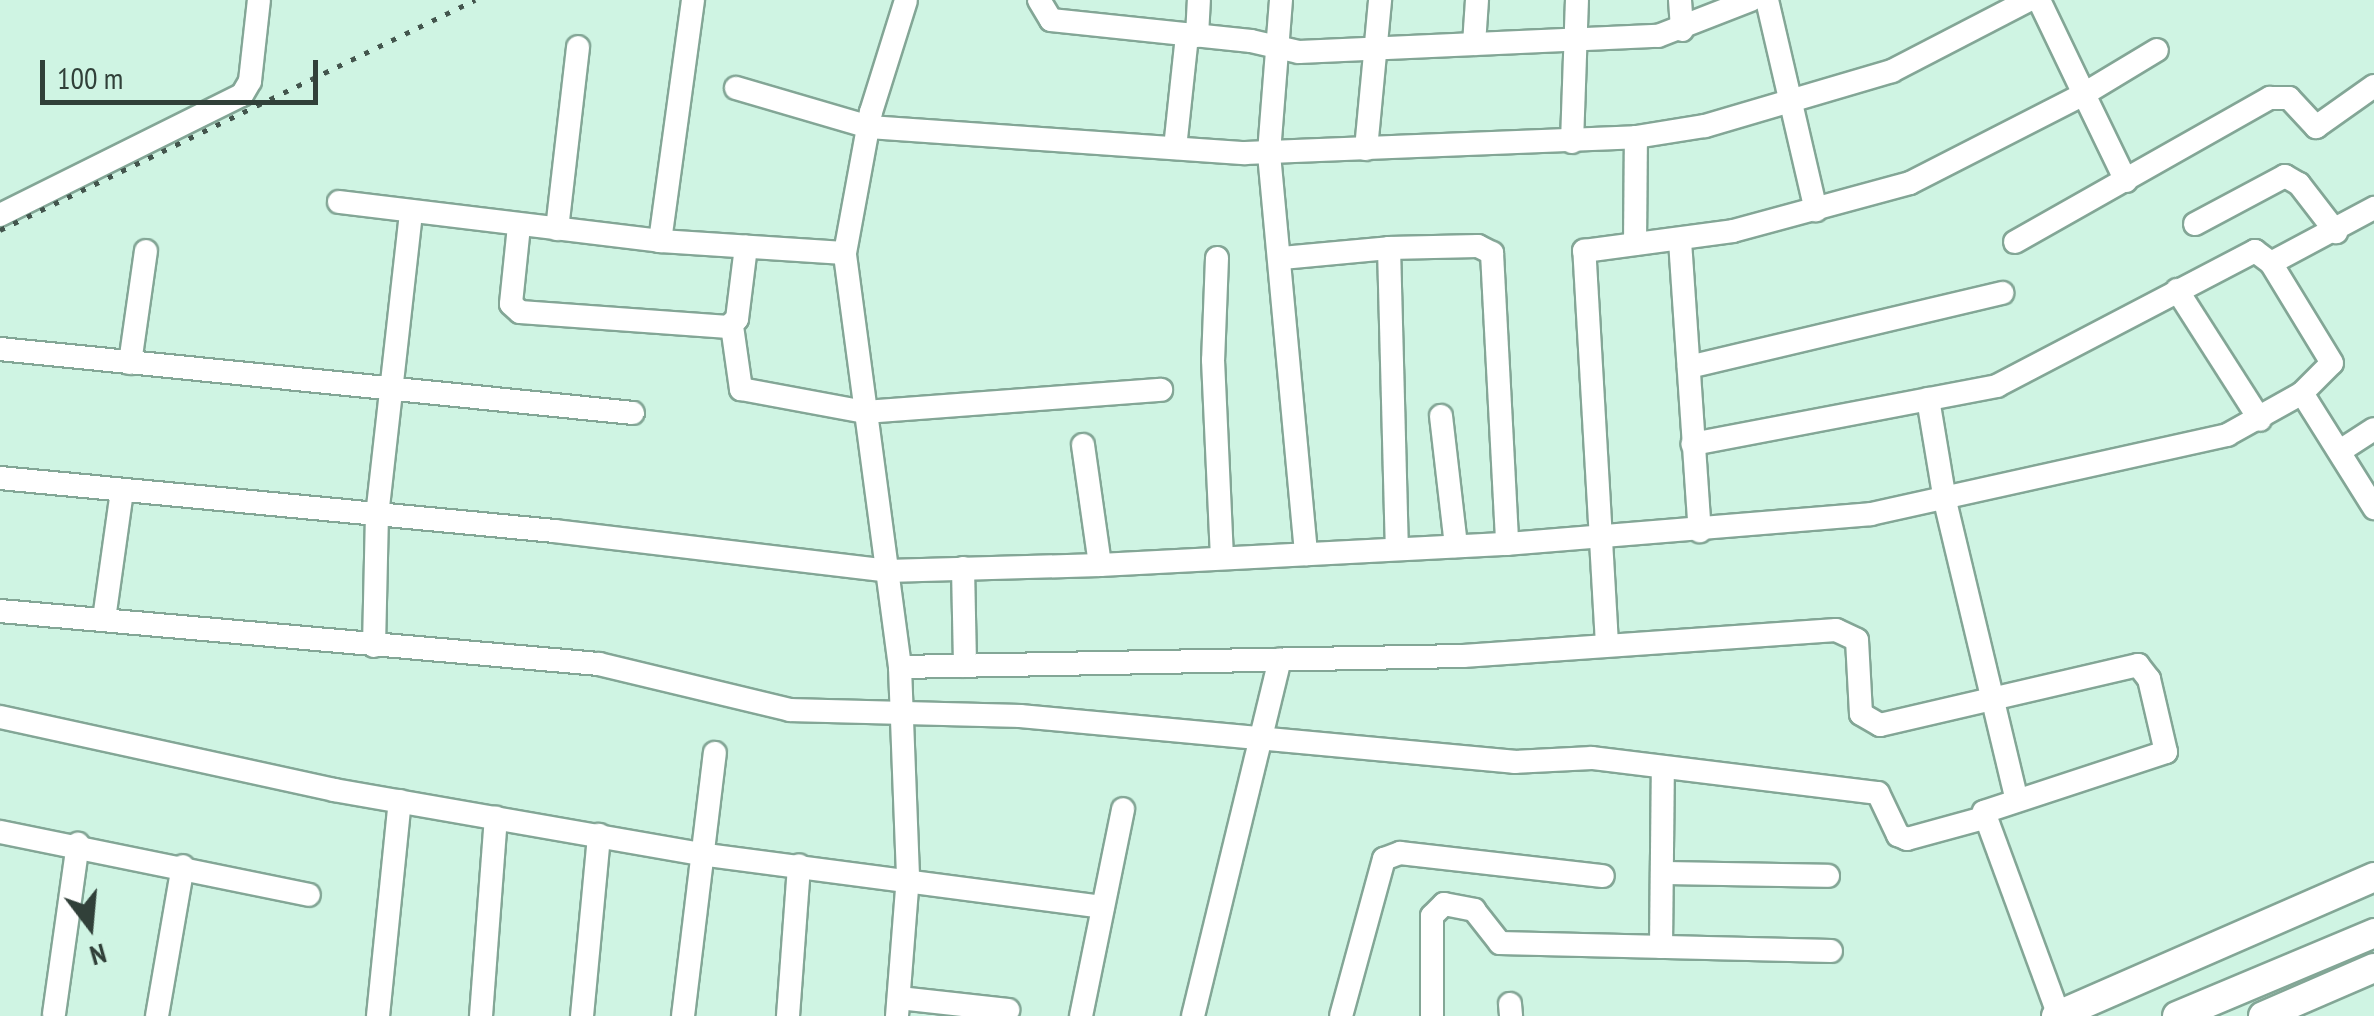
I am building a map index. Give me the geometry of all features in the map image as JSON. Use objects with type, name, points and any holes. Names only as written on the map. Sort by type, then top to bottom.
[{"type":"main road","points":[[2058,1016],[2374,877]]},
{"type":"main road","points":[[2177,1016],[2374,933]]},
{"type":"main road","points":[[2263,1016],[2300,1009],[2374,968]]},
{"type":"street","points":[[0,215],[242,95],[250,81],[259,0]]},
{"type":"street","points":[[660,242],[693,0]]},
{"type":"street","points":[[906,0],[869,127],[845,253],[900,666],[908,876],[898,1007],[1008,1010]]},
{"type":"street","points":[[1039,0],[1043,16],[1052,20],[1192,35],[1279,51],[1375,50],[1682,30],[1751,0]]},
{"type":"street","points":[[1175,148],[1199,0]]},
{"type":"street","points":[[1280,0],[1269,154],[1282,258],[1306,554]]},
{"type":"street","points":[[1366,149],[1380,0]]},
{"type":"street","points":[[1474,44],[1477,0]]},
{"type":"street","points":[[1572,142],[1577,0]]},
{"type":"street","points":[[1680,0],[1682,30]]},
{"type":"street","points":[[1767,0],[1795,102],[1816,210]]},
{"type":"street","points":[[736,88],[869,127],[1269,154],[1636,138],[1795,102],[1913,63],[2029,0]]},
{"type":"street","points":[[2039,0],[2126,181]]},
{"type":"street","points":[[557,229],[578,47]]},
{"type":"street","points":[[1607,644],[1593,330],[1582,258],[1590,247],[1680,240],[1816,210],[1939,171],[2084,94],[2157,50]]},
{"type":"street","points":[[2014,242],[2270,98],[2289,98],[2316,127],[2372,93]]},
{"type":"street","points":[[1635,244],[1636,138]]},
{"type":"street","points":[[2195,224],[2284,176],[2300,184],[2336,232]]},
{"type":"street","points":[[339,202],[660,242],[845,253]]},
{"type":"street","points":[[2271,263],[2336,232],[2374,208]]},
{"type":"street","points":[[374,646],[377,516],[411,212]]},
{"type":"street","points":[[519,226],[514,310],[732,326]]},
{"type":"street","points":[[1680,240],[1700,531]]},
{"type":"street","points":[[1282,258],[1388,248],[1478,246],[1496,261],[1507,544]]},
{"type":"street","points":[[746,247],[732,326],[741,389],[865,412],[1162,390]]},
{"type":"street","points":[[1388,248],[1397,549]]},
{"type":"street","points":[[130,363],[146,251]]},
{"type":"street","points":[[0,478],[888,571],[1100,565],[1700,531],[1945,502],[2227,434],[2260,420],[2302,392],[2332,363],[2271,263],[2249,252],[2010,382],[1692,444]]},
{"type":"street","points":[[1217,258],[1213,360],[1222,556]]},
{"type":"street","points":[[2178,290],[2260,420]]},
{"type":"street","points":[[1689,367],[2002,293]]},
{"type":"street","points":[[0,349],[633,414]]},
{"type":"street","points":[[2302,392],[2374,508]]},
{"type":"street","points":[[1928,399],[1945,502],[2016,796]]},
{"type":"street","points":[[1441,416],[1456,546]]},
{"type":"street","points":[[2340,452],[2374,428]]},
{"type":"street","points":[[1083,445],[1100,565]]},
{"type":"street","points":[[104,620],[122,491]]},
{"type":"street","points":[[963,568],[965,666]]},
{"type":"street","points":[[0,611],[600,664],[790,710],[902,712],[1663,767],[1878,793],[1898,835],[1907,839],[1984,818]]},
{"type":"street","points":[[900,666],[1463,656],[1607,644],[1851,632],[1861,653],[1861,714],[1870,725],[2138,666],[2168,745],[2154,759],[2016,796],[1989,806],[1984,818],[2058,1016]]},
{"type":"street","points":[[1193,1016],[1265,739],[1280,658]]},
{"type":"street","points":[[0,717],[400,802],[700,854],[908,876],[1103,907]]},
{"type":"street","points":[[684,1016],[700,854],[715,753]]},
{"type":"street","points":[[1661,946],[1663,767]]},
{"type":"street","points":[[378,1016],[400,802]]},
{"type":"street","points":[[1081,1016],[1123,809]]},
{"type":"street","points":[[481,1016],[496,818]]},
{"type":"street","points":[[0,832],[78,844],[309,895]]},
{"type":"street","points":[[582,1016],[599,835]]},
{"type":"street","points":[[50,1015],[78,844]]},
{"type":"street","points":[[1341,1016],[1384,859],[1400,853],[1603,876]]},
{"type":"street","points":[[788,1016],[799,865]]},
{"type":"street","points":[[157,1016],[183,866]]},
{"type":"street","points":[[1662,873],[1828,876]]},
{"type":"street","points":[[1432,1016],[1432,916],[1438,906],[1474,910],[1500,943],[1832,951]]},
{"type":"railway","points":[[0,230],[475,0]]}]
